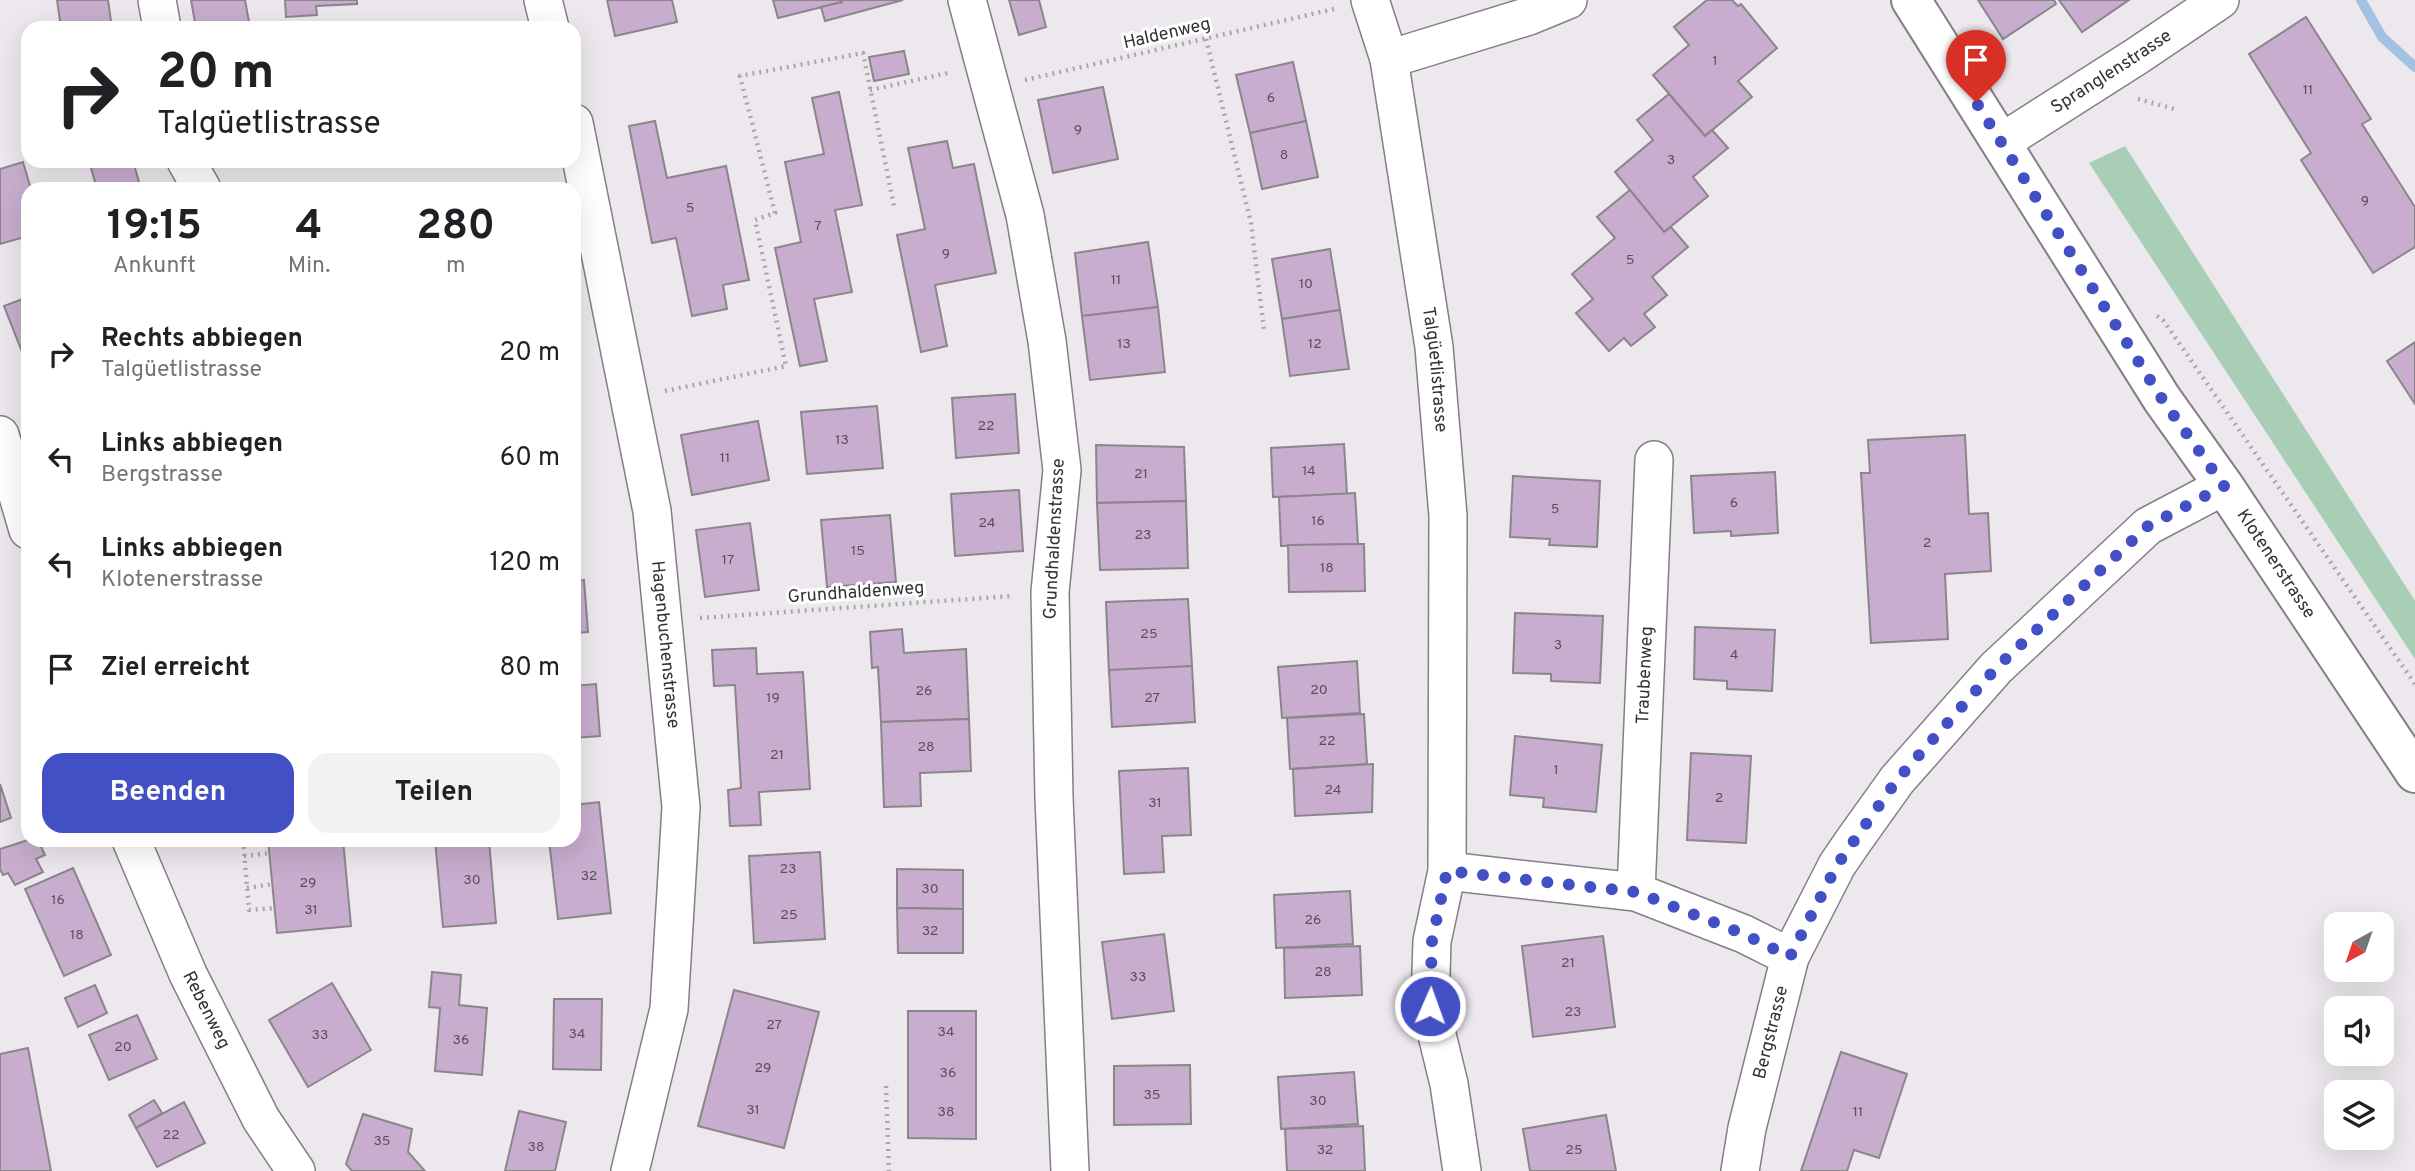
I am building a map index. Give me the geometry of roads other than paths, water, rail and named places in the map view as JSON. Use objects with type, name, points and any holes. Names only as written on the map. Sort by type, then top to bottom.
[{"type":"main road","name":"Klotenerstrasse","points":[[1910,0],[2162,399],[2224,486],[2415,773]]},
{"type":"street","points":[[157,0],[161,21]]},
{"type":"street","points":[[543,0],[548,21]]},
{"type":"street","name":"Grundhaldenstrasse","points":[[967,0],[1025,215],[1048,341],[1062,470],[1050,592],[1054,798],[1070,1171]]},
{"type":"street","points":[[1389,59],[1528,16],[1568,0]]},
{"type":"street","name":"Spranglenstrasse","points":[[2001,142],[2220,0]]},
{"type":"street","name":"Talgüetlistrasse","points":[[1353,4],[1389,59],[1434,347],[1448,516],[1447,871],[1432,941],[1430,1006],[1450,1084],[1462,1171]]},
{"type":"street","name":"Hagenbuchenstrasse","points":[[581,158],[652,511],[681,807],[669,1009],[630,1171]]},
{"type":"street","points":[[0,435],[21,506]]},
{"type":"street","name":"Traubenweg","points":[[1636,892],[1654,460]]},
{"type":"street","name":"Bergstrasse","points":[[1740,1171],[1746,1128],[1790,957],[1837,865],[1889,791],[1996,668],[2148,526],[2224,486]]},
{"type":"street","name":"Rebenweg","points":[[134,847],[188,974],[261,1119],[296,1171]]},
{"type":"street","points":[[1447,871],[1636,892],[1744,934],[1790,957]]},
{"type":"waterway","points":[[2361,0],[2382,37],[2415,67]]}]
